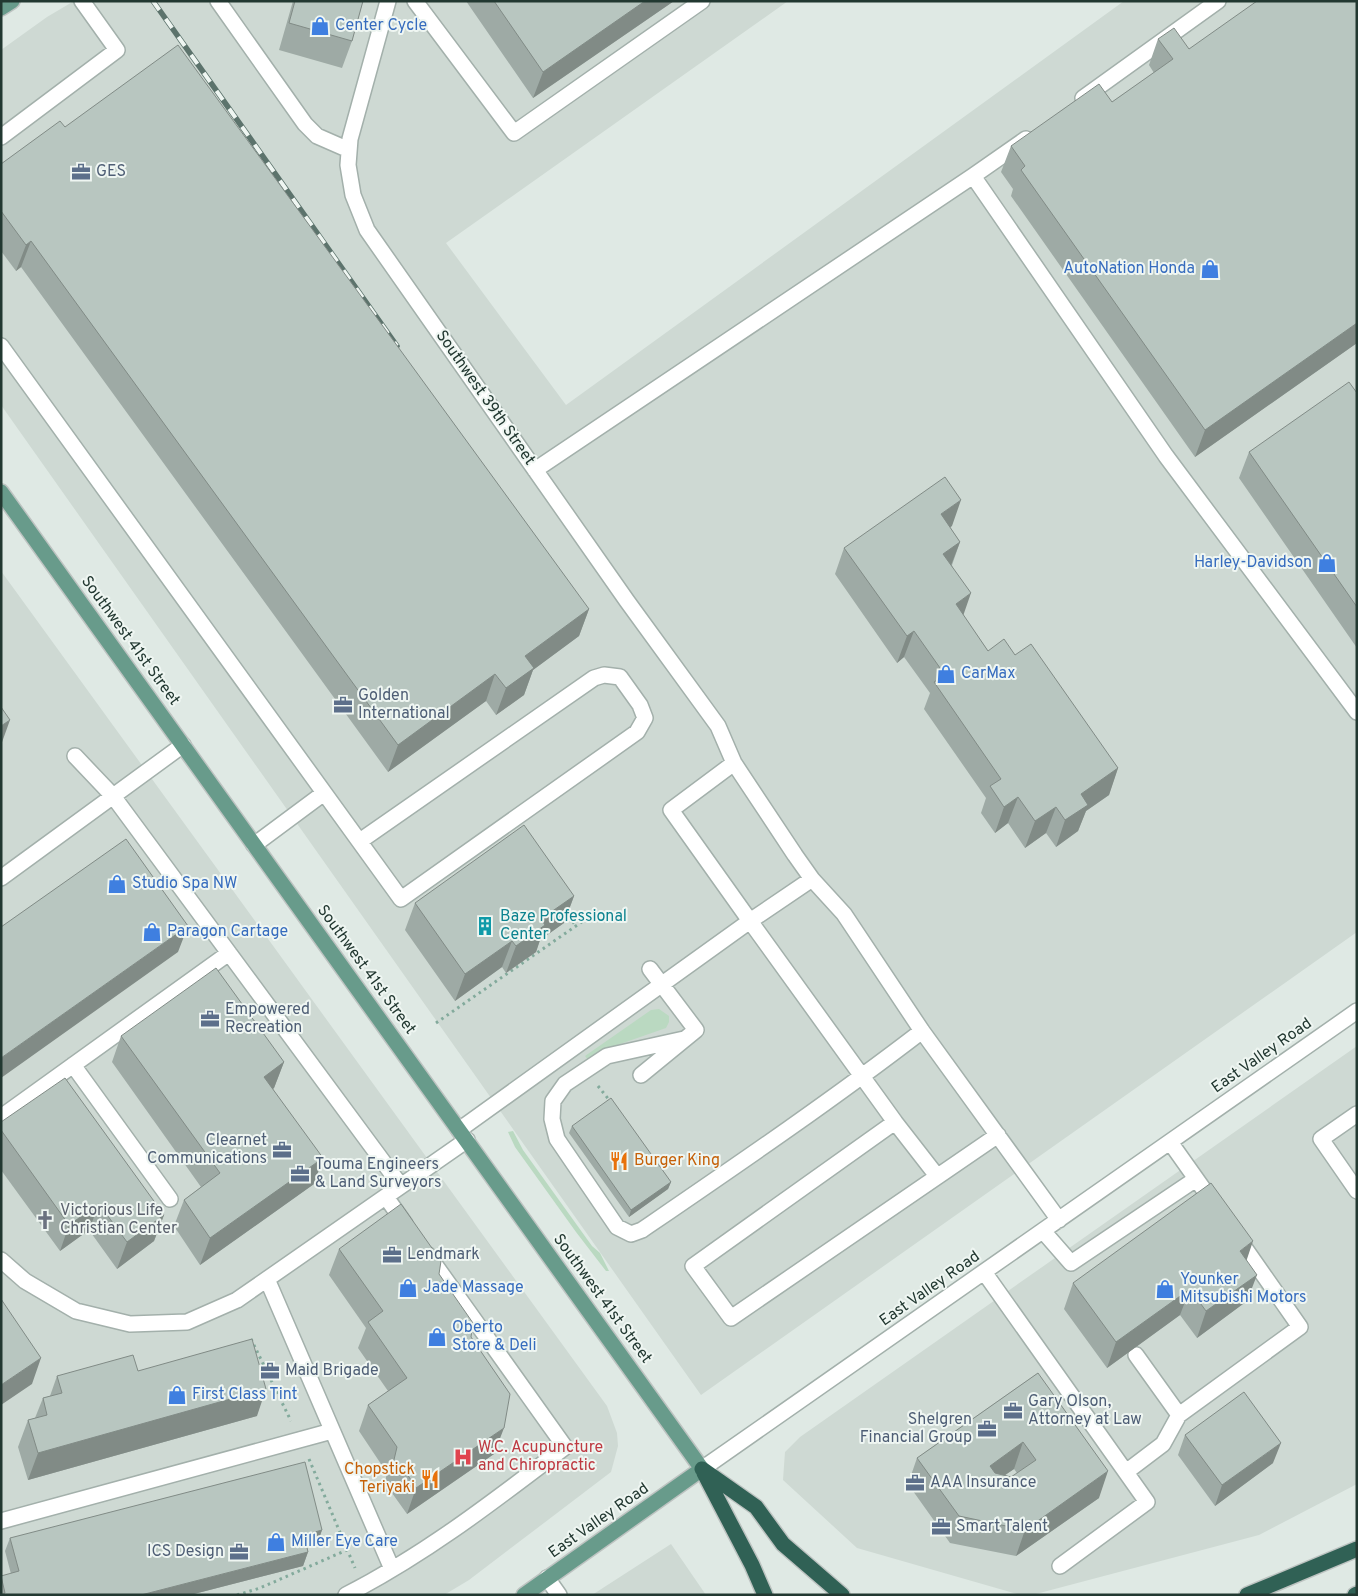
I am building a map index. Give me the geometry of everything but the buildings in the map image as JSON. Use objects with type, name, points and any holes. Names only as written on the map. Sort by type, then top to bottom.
[{"type":"highway","points":[[702,1469],[752,1565],[765,1595]]},
{"type":"highway","points":[[702,1469],[756,1507],[783,1544],[842,1595]]},
{"type":"highway","points":[[1247,1595],[1357,1549]]},
{"type":"main road","points":[[1,8],[12,1]]},
{"type":"main road","name":"Southwest 41st Street","points":[[1,492],[702,1469]]},
{"type":"main road","name":"East Valley Road","points":[[524,1595],[702,1469]]},
{"type":"street","points":[[1,137],[117,50],[82,1]]},
{"type":"street","points":[[218,1],[305,124],[317,136],[349,150]]},
{"type":"street","name":"Southwest 39th Street","points":[[388,1],[350,139],[348,165],[354,195],[367,230],[535,470],[718,726],[734,763],[812,879],[844,914],[922,1031],[1059,1220]]},
{"type":"street","points":[[415,1],[514,133],[702,1]]},
{"type":"street","points":[[1068,108],[1218,1]]},
{"type":"street","points":[[535,470],[973,176],[1036,131]]},
{"type":"street","points":[[973,176],[1166,456],[1357,712]]},
{"type":"street","points":[[1,346],[401,899],[637,732],[645,718],[640,706],[620,677],[604,675],[594,678],[360,841]]},
{"type":"street","points":[[1,878],[183,745]]},
{"type":"street","points":[[75,756],[113,796],[401,1186]]},
{"type":"street","points":[[734,763],[671,810],[862,1077],[937,1176]]},
{"type":"street","points":[[254,845],[324,793]]},
{"type":"street","points":[[1,1260],[25,1281],[76,1311],[130,1324],[187,1322],[237,1300],[386,1197],[463,1135],[661,985],[812,879]]},
{"type":"street","points":[[1,1117],[229,953]]},
{"type":"street","points":[[640,1075],[696,1030],[650,969]]},
{"type":"street","name":"East Valley Road","points":[[702,1469],[1357,1011]]},
{"type":"street","points":[[684,1039],[607,1056],[565,1084],[553,1101],[552,1119],[557,1139],[616,1227],[631,1234],[642,1230],[715,1180],[862,1077],[922,1031]]},
{"type":"street","points":[[73,1065],[170,1199]]},
{"type":"street","points":[[1357,1114],[1321,1140],[1357,1191]]},
{"type":"street","points":[[895,1122],[694,1266],[731,1318],[998,1135]]},
{"type":"street","points":[[1126,1472],[1163,1444],[1179,1415],[1300,1327],[1170,1142]]},
{"type":"street","points":[[1042,1232],[1072,1263],[1196,1179]]},
{"type":"street","points":[[346,1595],[374,1580],[457,1528],[565,1446],[386,1197]]},
{"type":"street","points":[[984,1272],[1147,1502],[1060,1566]]},
{"type":"street","points":[[267,1279],[392,1569]]},
{"type":"street","points":[[1136,1355],[1179,1415]]},
{"type":"street","points":[[1,1521],[332,1431]]},
{"type":"street","points":[[547,1578],[559,1595]]},
{"type":"path","points":[[560,904],[576,926]]},
{"type":"path","points":[[436,1023],[596,912]]},
{"type":"path","points":[[586,1069],[615,1109]]},
{"type":"path","points":[[252,1339],[300,1440],[359,1576],[374,1580]]},
{"type":"path","points":[[237,1595],[260,1588],[347,1550]]},
{"type":"shaded area","points":[[74,1],[788,1],[446,243],[566,405],[1124,1],[1357,1],[1357,932],[701,1395],[1,405],[1,50],[47,17]]},
{"type":"shaded area","points":[[1,571],[607,1406],[617,1433],[618,1446],[611,1472],[469,1580],[444,1595],[1,1595]]},
{"type":"shaded area","points":[[1357,1046],[1357,1484],[1259,1535],[1032,1595],[1021,1595],[857,1548],[783,1480],[785,1452],[800,1437]]},
{"type":"shaded area","points":[[671,1544],[706,1595],[592,1595]]},
{"type":"green space","points":[[659,1009],[669,1016],[666,1028],[600,1051],[588,1060],[585,1056],[651,1010]]},
{"type":"green space","points":[[513,1131],[523,1150],[592,1246],[600,1253],[609,1271],[606,1271],[576,1232],[515,1147],[508,1132]]},
{"type":"railway","points":[[153,1],[397,346]]},
{"type":"place","name":"Center Cycle","points":[[320,26]]},
{"type":"place","name":"GES","points":[[81,172]]},
{"type":"place","name":"AutoNation Honda","points":[[1210,269]]},
{"type":"place","name":"Harley-Davidson","points":[[1327,563]]},
{"type":"place","name":"CarMax","points":[[946,674]]},
{"type":"place","name":"Golden International","points":[[343,705]]},
{"type":"place","name":"Studio Spa NW","points":[[117,884]]},
{"type":"place","name":"Baze Professional Center","points":[[485,926]]},
{"type":"place","name":"Paragon Cartage","points":[[152,932]]},
{"type":"place","name":"Empowered Recreation","points":[[210,1019]]},
{"type":"place","name":"Clearnet Communications","points":[[282,1150]]},
{"type":"place","name":"Burger King","points":[[619,1161]]},
{"type":"place","name":"Touma Engineers & Land Surveyors","points":[[300,1174]]},
{"type":"place","name":"Victorious Life Christian Center","points":[[45,1220]]},
{"type":"place","name":"Lendmark","points":[[392,1255]]},
{"type":"place","name":"Jade Massage","points":[[408,1288]]},
{"type":"place","name":"Younker Mitsubishi Motors","points":[[1165,1289]]},
{"type":"place","name":"Oberto Store & Deli","points":[[437,1337]]},
{"type":"place","name":"Maid Brigade","points":[[270,1371]]},
{"type":"place","name":"First Class Tint","points":[[177,1395]]},
{"type":"place","name":"Gary Olson, Attorney at Law","points":[[1013,1411]]},
{"type":"place","name":"Shelgren Financial Group","points":[[987,1429]]},
{"type":"place","name":"W.C. Acupuncture and Chiropractic","points":[[463,1457]]},
{"type":"place","name":"Chopstick Teriyaki","points":[[430,1479]]},
{"type":"place","name":"AAA Insurance","points":[[915,1483]]},
{"type":"place","name":"Smart Talent","points":[[941,1527]]},
{"type":"place","name":"Miller Eye Care","points":[[276,1542]]},
{"type":"place","name":"ICS Design","points":[[239,1552]]}]
